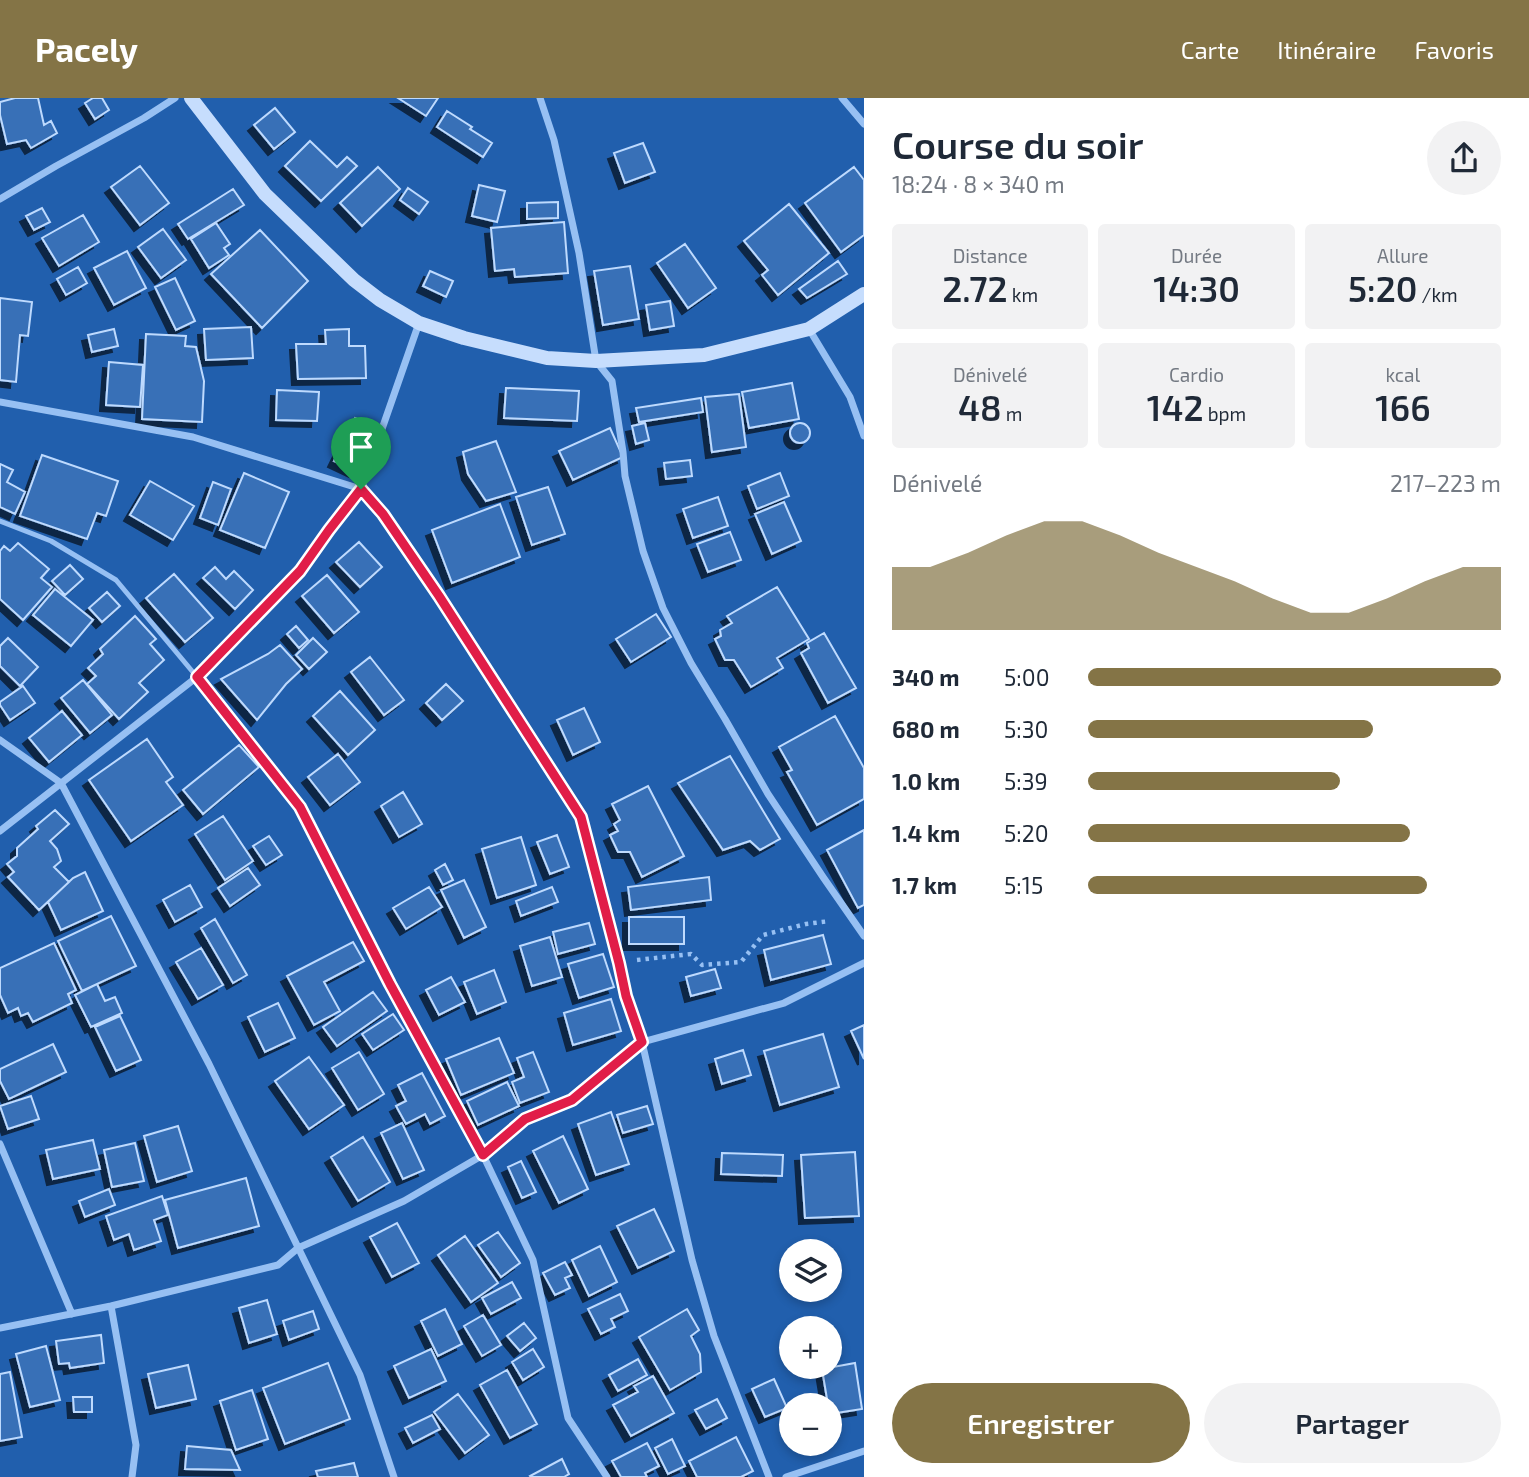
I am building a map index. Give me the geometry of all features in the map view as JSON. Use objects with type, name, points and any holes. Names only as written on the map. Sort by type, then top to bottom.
[{"type":"street","points":[[0,199],[175,98]]},
{"type":"street","points":[[191,98],[265,194],[354,280],[380,300],[419,323],[464,338],[547,358],[596,361],[704,355],[809,329],[864,294]]},
{"type":"street","points":[[540,98],[554,139],[579,253],[596,361],[612,382],[625,476],[643,551],[663,608],[691,663],[768,794],[864,936]]},
{"type":"street","points":[[842,98],[864,124]]},
{"type":"street","points":[[0,831],[197,677],[300,571],[361,489],[419,323]]},
{"type":"street","points":[[809,329],[850,397],[864,436]]},
{"type":"street","points":[[0,402],[193,437],[361,489],[383,514],[581,817],[626,996],[642,1042],[692,1260],[713,1336],[769,1477]]},
{"type":"street","points":[[197,677],[300,807],[390,984],[483,1155],[533,1260],[568,1418],[607,1477]]},
{"type":"street","points":[[0,740],[61,783],[209,1064],[360,1375],[394,1477]]},
{"type":"street","points":[[0,1328],[111,1306],[278,1265],[298,1248],[404,1201],[483,1155],[525,1119],[572,1100],[642,1042],[784,1003],[864,963]]},
{"type":"street","points":[[0,1144],[72,1314]]},
{"type":"street","points":[[111,1306],[136,1445],[132,1477]]},
{"type":"street","points":[[786,1477],[864,1451]]},
{"type":"lane","points":[[0,521],[51,541],[116,580],[197,677]]},
{"type":"path","points":[[619,963],[691,954],[702,965],[741,962],[763,935],[806,924],[852,918]]},
{"type":"shaded area","points":[[0,98],[864,98],[864,1477],[0,1477]]},
{"type":"building","points":[[15,98],[38,98],[44,125],[51,121],[57,133],[31,148],[26,140],[7,144],[0,115],[0,102]]},
{"type":"building","points":[[93,98],[102,98],[109,110],[95,119],[85,103]]},
{"type":"building","points":[[398,98],[438,98],[426,116]]},
{"type":"building","points":[[275,108],[295,132],[274,149],[254,125]]},
{"type":"building","points":[[447,111],[492,143],[483,157],[437,127]]},
{"type":"building","points":[[310,141],[337,167],[347,157],[357,166],[321,201],[285,166]]},
{"type":"building","points":[[643,143],[655,172],[625,183],[614,153]]},
{"type":"building","points":[[140,166],[169,203],[140,225],[111,187]]},
{"type":"building","points":[[378,167],[400,189],[362,226],[340,203]]},
{"type":"building","points":[[854,167],[864,180],[864,235],[841,252],[805,203]]},
{"type":"building","points":[[479,185],[505,191],[497,222],[472,216]]},
{"type":"building","points":[[408,188],[428,202],[419,214],[400,200]]},
{"type":"building","points":[[233,189],[244,205],[188,239],[178,224]]},
{"type":"building","points":[[558,202],[558,218],[527,219],[527,203]]},
{"type":"building","points":[[789,204],[829,253],[778,295],[762,275],[768,270],[744,241]]},
{"type":"building","points":[[42,208],[50,222],[34,230],[26,216]]},
{"type":"building","points":[[83,215],[99,242],[59,266],[42,238]]},
{"type":"building","points":[[564,222],[568,273],[515,277],[514,269],[495,271],[491,228]]},
{"type":"building","points":[[216,223],[230,244],[224,248],[229,255],[209,268],[191,239]]},
{"type":"building","points":[[163,229],[186,260],[161,278],[138,247]]},
{"type":"building","points":[[260,230],[308,281],[262,328],[211,274]]},
{"type":"building","points":[[685,244],[716,288],[688,308],[657,263]]},
{"type":"building","points":[[127,251],[146,288],[114,305],[94,268]]},
{"type":"building","points":[[838,261],[847,274],[807,298],[799,289]]},
{"type":"building","points":[[630,266],[639,319],[603,325],[594,271]]},
{"type":"building","points":[[78,267],[87,283],[66,295],[57,279]]},
{"type":"building","points":[[430,271],[453,281],[446,297],[423,286]]},
{"type":"building","points":[[175,278],[195,321],[176,330],[155,287]]},
{"type":"building","points":[[0,298],[32,302],[28,336],[20,335],[16,382],[0,380]]},
{"type":"building","points":[[670,301],[674,326],[650,330],[646,305]]},
{"type":"building","points":[[251,327],[253,358],[206,360],[204,329]]},
{"type":"building","points":[[114,329],[118,346],[92,352],[88,335]]},
{"type":"building","points":[[349,329],[349,346],[365,346],[366,378],[298,379],[296,344],[326,344],[325,330]]},
{"type":"building","points":[[146,334],[186,336],[185,346],[196,347],[204,381],[202,422],[142,419]]},
{"type":"building","points":[[109,362],[143,365],[140,407],[106,405]]},
{"type":"building","points":[[792,383],[799,419],[749,428],[742,392]]},
{"type":"building","points":[[506,388],[579,391],[577,421],[504,418]]},
{"type":"building","points":[[277,390],[319,392],[317,421],[276,420]]},
{"type":"building","points":[[739,394],[746,447],[712,452],[705,397]]},
{"type":"building","points":[[701,398],[703,412],[639,422],[636,408]]},
{"type":"building","points":[[355,418],[376,428],[355,471],[334,461]]},
{"type":"building","points":[[645,423],[649,440],[636,444],[632,426]]},
{"type":"building","points":[[800,423],[807,426],[810,433],[807,440],[800,443],[793,440],[790,433],[793,426]]},
{"type":"building","points":[[610,428],[623,457],[573,480],[559,451]]},
{"type":"building","points":[[496,441],[516,492],[486,501],[468,474],[463,452]]},
{"type":"building","points":[[42,455],[118,481],[106,516],[97,513],[87,539],[20,516]]},
{"type":"building","points":[[690,460],[692,476],[666,479],[664,463]]},
{"type":"building","points":[[0,464],[13,470],[7,482],[25,492],[15,514],[0,507]]},
{"type":"building","points":[[244,473],[289,492],[265,548],[220,530]]},
{"type":"building","points":[[780,473],[789,496],[757,509],[748,486]]},
{"type":"building","points":[[150,481],[194,506],[173,540],[130,515]]},
{"type":"building","points":[[213,482],[231,489],[218,525],[200,518]]},
{"type":"building","points":[[548,487],[565,534],[532,545],[516,497]]},
{"type":"building","points":[[718,497],[728,526],[693,538],[683,509]]},
{"type":"building","points":[[784,502],[801,541],[772,554],[755,514]]},
{"type":"building","points":[[500,504],[520,557],[452,583],[432,530]]},
{"type":"building","points":[[730,532],[741,560],[708,572],[697,544]]},
{"type":"building","points":[[359,542],[382,567],[360,587],[336,562]]},
{"type":"building","points":[[18,543],[49,569],[41,578],[52,587],[23,620],[0,599],[0,551],[4,546],[10,551]]},
{"type":"building","points":[[70,565],[83,579],[65,595],[52,581]]},
{"type":"building","points":[[215,567],[226,579],[234,571],[253,590],[235,609],[203,578]]},
{"type":"building","points":[[174,574],[213,618],[185,642],[146,598]]},
{"type":"building","points":[[327,575],[359,612],[334,633],[302,596]]},
{"type":"building","points":[[777,587],[809,639],[777,658],[783,668],[751,687],[734,660],[725,660],[715,639],[721,636],[720,630],[732,623],[727,616]]},
{"type":"building","points":[[55,589],[93,620],[71,646],[33,615]]},
{"type":"building","points":[[107,592],[120,606],[102,622],[89,608]]},
{"type":"building","points":[[656,614],[671,637],[631,662],[616,639]]},
{"type":"building","points":[[135,616],[156,639],[150,644],[164,660],[139,683],[148,692],[119,719],[87,684],[96,676],[88,668],[103,654],[100,649]]},
{"type":"building","points":[[296,626],[308,640],[299,648],[287,634]]},
{"type":"building","points":[[824,633],[856,688],[828,703],[801,653],[809,648],[807,643]]},
{"type":"building","points":[[8,638],[38,667],[20,686],[0,666],[0,646]]},
{"type":"building","points":[[313,638],[327,652],[309,669],[296,655]]},
{"type":"building","points":[[280,645],[302,669],[257,720],[221,679]]},
{"type":"building","points":[[370,657],[404,700],[384,715],[351,672]]},
{"type":"building","points":[[83,680],[112,715],[90,733],[61,698]]},
{"type":"building","points":[[446,684],[463,701],[442,720],[426,703]]},
{"type":"building","points":[[23,686],[35,703],[10,720],[0,702]]},
{"type":"building","points":[[340,691],[375,730],[348,755],[313,716]]},
{"type":"building","points":[[584,708],[600,742],[573,755],[557,720]]},
{"type":"building","points":[[62,711],[82,735],[49,762],[29,738]]},
{"type":"building","points":[[835,716],[864,768],[864,799],[817,825],[787,772],[792,770],[779,747]]},
{"type":"building","points":[[147,739],[173,777],[166,782],[183,805],[131,841],[89,780]]},
{"type":"building","points":[[239,745],[259,767],[203,814],[183,790]]},
{"type":"building","points":[[338,754],[360,782],[330,805],[308,777]]},
{"type":"building","points":[[730,756],[780,839],[760,850],[750,841],[723,850],[678,783]]},
{"type":"building","points":[[648,786],[684,856],[642,877],[630,852],[618,852],[610,835],[618,831],[614,824],[620,820],[612,804]]},
{"type":"building","points":[[403,792],[422,824],[399,837],[381,806]]},
{"type":"building","points":[[55,810],[69,824],[50,841],[57,849],[61,861],[54,867],[69,882],[39,910],[8,877],[14,872],[7,864],[17,856],[17,848],[38,829],[36,826]]},
{"type":"building","points":[[223,816],[253,861],[225,880],[195,834]]},
{"type":"building","points":[[864,830],[864,905],[858,908],[827,850]]},
{"type":"building","points":[[557,835],[569,867],[550,874],[537,842]]},
{"type":"building","points":[[269,836],[282,855],[266,865],[253,846]]},
{"type":"building","points":[[521,837],[536,885],[497,898],[482,849]]},
{"type":"building","points":[[445,864],[453,880],[443,885],[435,870]]},
{"type":"building","points":[[248,868],[260,885],[230,906],[218,888]]},
{"type":"building","points":[[85,872],[103,911],[61,930],[48,902],[73,878]]},
{"type":"building","points":[[709,877],[711,900],[631,910],[628,887]]},
{"type":"building","points":[[464,880],[486,927],[464,938],[441,890]]},
{"type":"building","points":[[190,885],[202,907],[175,922],[163,900]]},
{"type":"building","points":[[429,887],[442,907],[406,929],[393,908]]},
{"type":"building","points":[[552,887],[558,902],[521,916],[516,901]]},
{"type":"building","points":[[111,916],[136,966],[82,991],[58,941]]},
{"type":"building","points":[[629,917],[684,917],[684,944],[629,944]]},
{"type":"building","points":[[215,919],[247,975],[233,983],[201,928]]},
{"type":"building","points":[[589,923],[595,944],[558,954],[553,932]]},
{"type":"building","points":[[823,935],[831,964],[771,980],[764,950]]},
{"type":"building","points":[[550,937],[562,977],[532,986],[520,946]]},
{"type":"building","points":[[353,942],[364,961],[324,982],[340,1011],[314,1025],[287,976]]},
{"type":"building","points":[[54,943],[76,990],[68,994],[72,1003],[33,1022],[28,1013],[21,1016],[18,1008],[8,1013],[0,995],[0,968]]},
{"type":"building","points":[[201,948],[223,985],[198,999],[176,962]]},
{"type":"building","points":[[603,954],[614,987],[579,998],[568,964]]},
{"type":"building","points":[[715,969],[721,988],[691,996],[686,977]]},
{"type":"building","points":[[494,970],[506,1002],[477,1014],[464,982]]},
{"type":"building","points":[[451,977],[465,1002],[439,1015],[426,990]]},
{"type":"building","points":[[97,984],[105,1001],[115,997],[122,1013],[91,1027],[75,995]]},
{"type":"building","points":[[373,992],[387,1011],[337,1046],[323,1027]]},
{"type":"building","points":[[611,999],[621,1031],[573,1045],[564,1013]]},
{"type":"building","points":[[278,1003],[295,1038],[265,1052],[248,1017]]},
{"type":"building","points":[[393,1014],[404,1030],[373,1050],[362,1034]]},
{"type":"building","points":[[120,1016],[141,1060],[116,1071],[95,1027]]},
{"type":"building","points":[[864,1025],[864,1059],[851,1031]]},
{"type":"building","points":[[823,1034],[839,1087],[780,1105],[764,1051]]},
{"type":"building","points":[[499,1038],[514,1073],[461,1095],[446,1059]]},
{"type":"building","points":[[53,1044],[66,1072],[9,1099],[0,1081],[0,1069]]},
{"type":"building","points":[[743,1050],[751,1075],[722,1084],[715,1059]]},
{"type":"building","points":[[359,1052],[384,1094],[358,1110],[332,1068]]},
{"type":"building","points":[[533,1052],[549,1092],[520,1103],[512,1082],[524,1077],[517,1058]]},
{"type":"building","points":[[309,1057],[344,1105],[309,1129],[275,1081]]},
{"type":"building","points":[[422,1073],[445,1116],[430,1124],[425,1114],[406,1124],[396,1106],[406,1101],[398,1085]]},
{"type":"building","points":[[507,1082],[519,1106],[478,1125],[467,1101]]},
{"type":"building","points":[[31,1096],[39,1119],[8,1129],[0,1106]]},
{"type":"building","points":[[647,1106],[653,1124],[623,1133],[617,1115]]},
{"type":"building","points":[[611,1112],[629,1164],[596,1175],[578,1124]]},
{"type":"building","points":[[402,1123],[424,1170],[403,1179],[381,1133]]},
{"type":"building","points":[[178,1126],[192,1171],[157,1182],[144,1136]]},
{"type":"building","points":[[563,1136],[588,1189],[559,1203],[533,1151]]},
{"type":"building","points":[[363,1137],[390,1182],[358,1201],[331,1157]]},
{"type":"building","points":[[93,1140],[100,1169],[53,1179],[46,1150]]},
{"type":"building","points":[[135,1143],[144,1181],[112,1187],[104,1150]]},
{"type":"building","points":[[855,1152],[859,1216],[805,1218],[801,1155]]},
{"type":"building","points":[[722,1153],[783,1155],[782,1176],[721,1174]]},
{"type":"building","points":[[521,1161],[536,1192],[522,1198],[508,1167]]},
{"type":"building","points":[[246,1178],[259,1226],[178,1248],[165,1200]]},
{"type":"building","points":[[109,1189],[115,1205],[85,1217],[79,1201]]},
{"type":"building","points":[[162,1196],[168,1215],[154,1220],[161,1241],[134,1250],[129,1234],[114,1240],[106,1216]]},
{"type":"building","points":[[654,1209],[674,1251],[638,1268],[617,1226]]},
{"type":"building","points":[[397,1223],[419,1263],[392,1277],[370,1237]]},
{"type":"building","points":[[498,1232],[520,1263],[501,1277],[478,1245]]},
{"type":"building","points":[[465,1236],[498,1283],[471,1302],[438,1255]]},
{"type":"building","points":[[600,1246],[617,1282],[589,1296],[572,1260]]},
{"type":"building","points":[[565,1262],[572,1275],[565,1278],[570,1288],[555,1295],[543,1273]]},
{"type":"building","points":[[512,1282],[521,1298],[491,1314],[482,1298]]},
{"type":"building","points":[[620,1294],[628,1311],[611,1319],[615,1327],[601,1334],[588,1309]]},
{"type":"building","points":[[267,1300],[277,1334],[249,1343],[239,1308]]},
{"type":"building","points":[[445,1309],[462,1344],[438,1356],[421,1321]]},
{"type":"building","points":[[687,1309],[699,1330],[691,1336],[700,1354],[701,1372],[670,1390],[639,1337]]},
{"type":"building","points":[[313,1311],[319,1329],[289,1340],[283,1321]]},
{"type":"building","points":[[483,1315],[501,1345],[482,1356],[464,1326]]},
{"type":"building","points":[[524,1323],[536,1338],[520,1351],[507,1336]]},
{"type":"building","points":[[101,1335],[104,1363],[70,1368],[69,1363],[59,1364],[56,1341]]},
{"type":"building","points":[[46,1346],[60,1400],[30,1407],[16,1354]]},
{"type":"building","points":[[431,1349],[446,1381],[409,1398],[394,1366]]},
{"type":"building","points":[[533,1349],[544,1367],[523,1380],[512,1362]]},
{"type":"building","points":[[638,1359],[647,1375],[618,1391],[609,1375]]},
{"type":"building","points":[[328,1363],[350,1419],[285,1444],[263,1388]]},
{"type":"building","points":[[855,1363],[862,1409],[842,1412],[842,1393],[826,1393],[824,1379],[842,1379],[842,1365]]},
{"type":"building","points":[[188,1365],[196,1399],[156,1408],[148,1374]]},
{"type":"building","points":[[507,1370],[537,1424],[510,1438],[480,1385]]},
{"type":"building","points":[[10,1372],[22,1437],[0,1441],[0,1374]]},
{"type":"building","points":[[653,1376],[674,1413],[631,1436],[613,1405],[638,1392],[634,1386]]},
{"type":"building","points":[[774,1379],[780,1393],[779,1411],[765,1417],[752,1389]]},
{"type":"building","points":[[252,1390],[268,1439],[236,1450],[220,1401]]},
{"type":"building","points":[[458,1394],[489,1435],[465,1453],[434,1412]]},
{"type":"building","points":[[73,1397],[92,1397],[92,1412],[74,1412]]},
{"type":"building","points":[[717,1399],[727,1418],[706,1429],[695,1410]]},
{"type":"building","points":[[432,1415],[440,1429],[413,1443],[405,1428]]},
{"type":"building","points":[[736,1437],[753,1471],[741,1477],[697,1477],[689,1461]]},
{"type":"building","points":[[672,1439],[685,1466],[668,1474],[655,1448]]},
{"type":"building","points":[[647,1443],[659,1466],[645,1473],[647,1477],[621,1477],[612,1461]]},
{"type":"building","points":[[187,1446],[231,1450],[240,1470],[185,1469]]},
{"type":"building","points":[[562,1459],[569,1474],[564,1477],[530,1476]]},
{"type":"building","points":[[354,1463],[358,1477],[318,1477],[316,1471]]},
{"type":"route","points":[[361,489],[383,514],[439,596],[581,817],[626,996],[642,1042],[572,1100],[525,1119],[483,1155],[390,984],[300,807],[197,677],[300,571],[361,489]]}]
